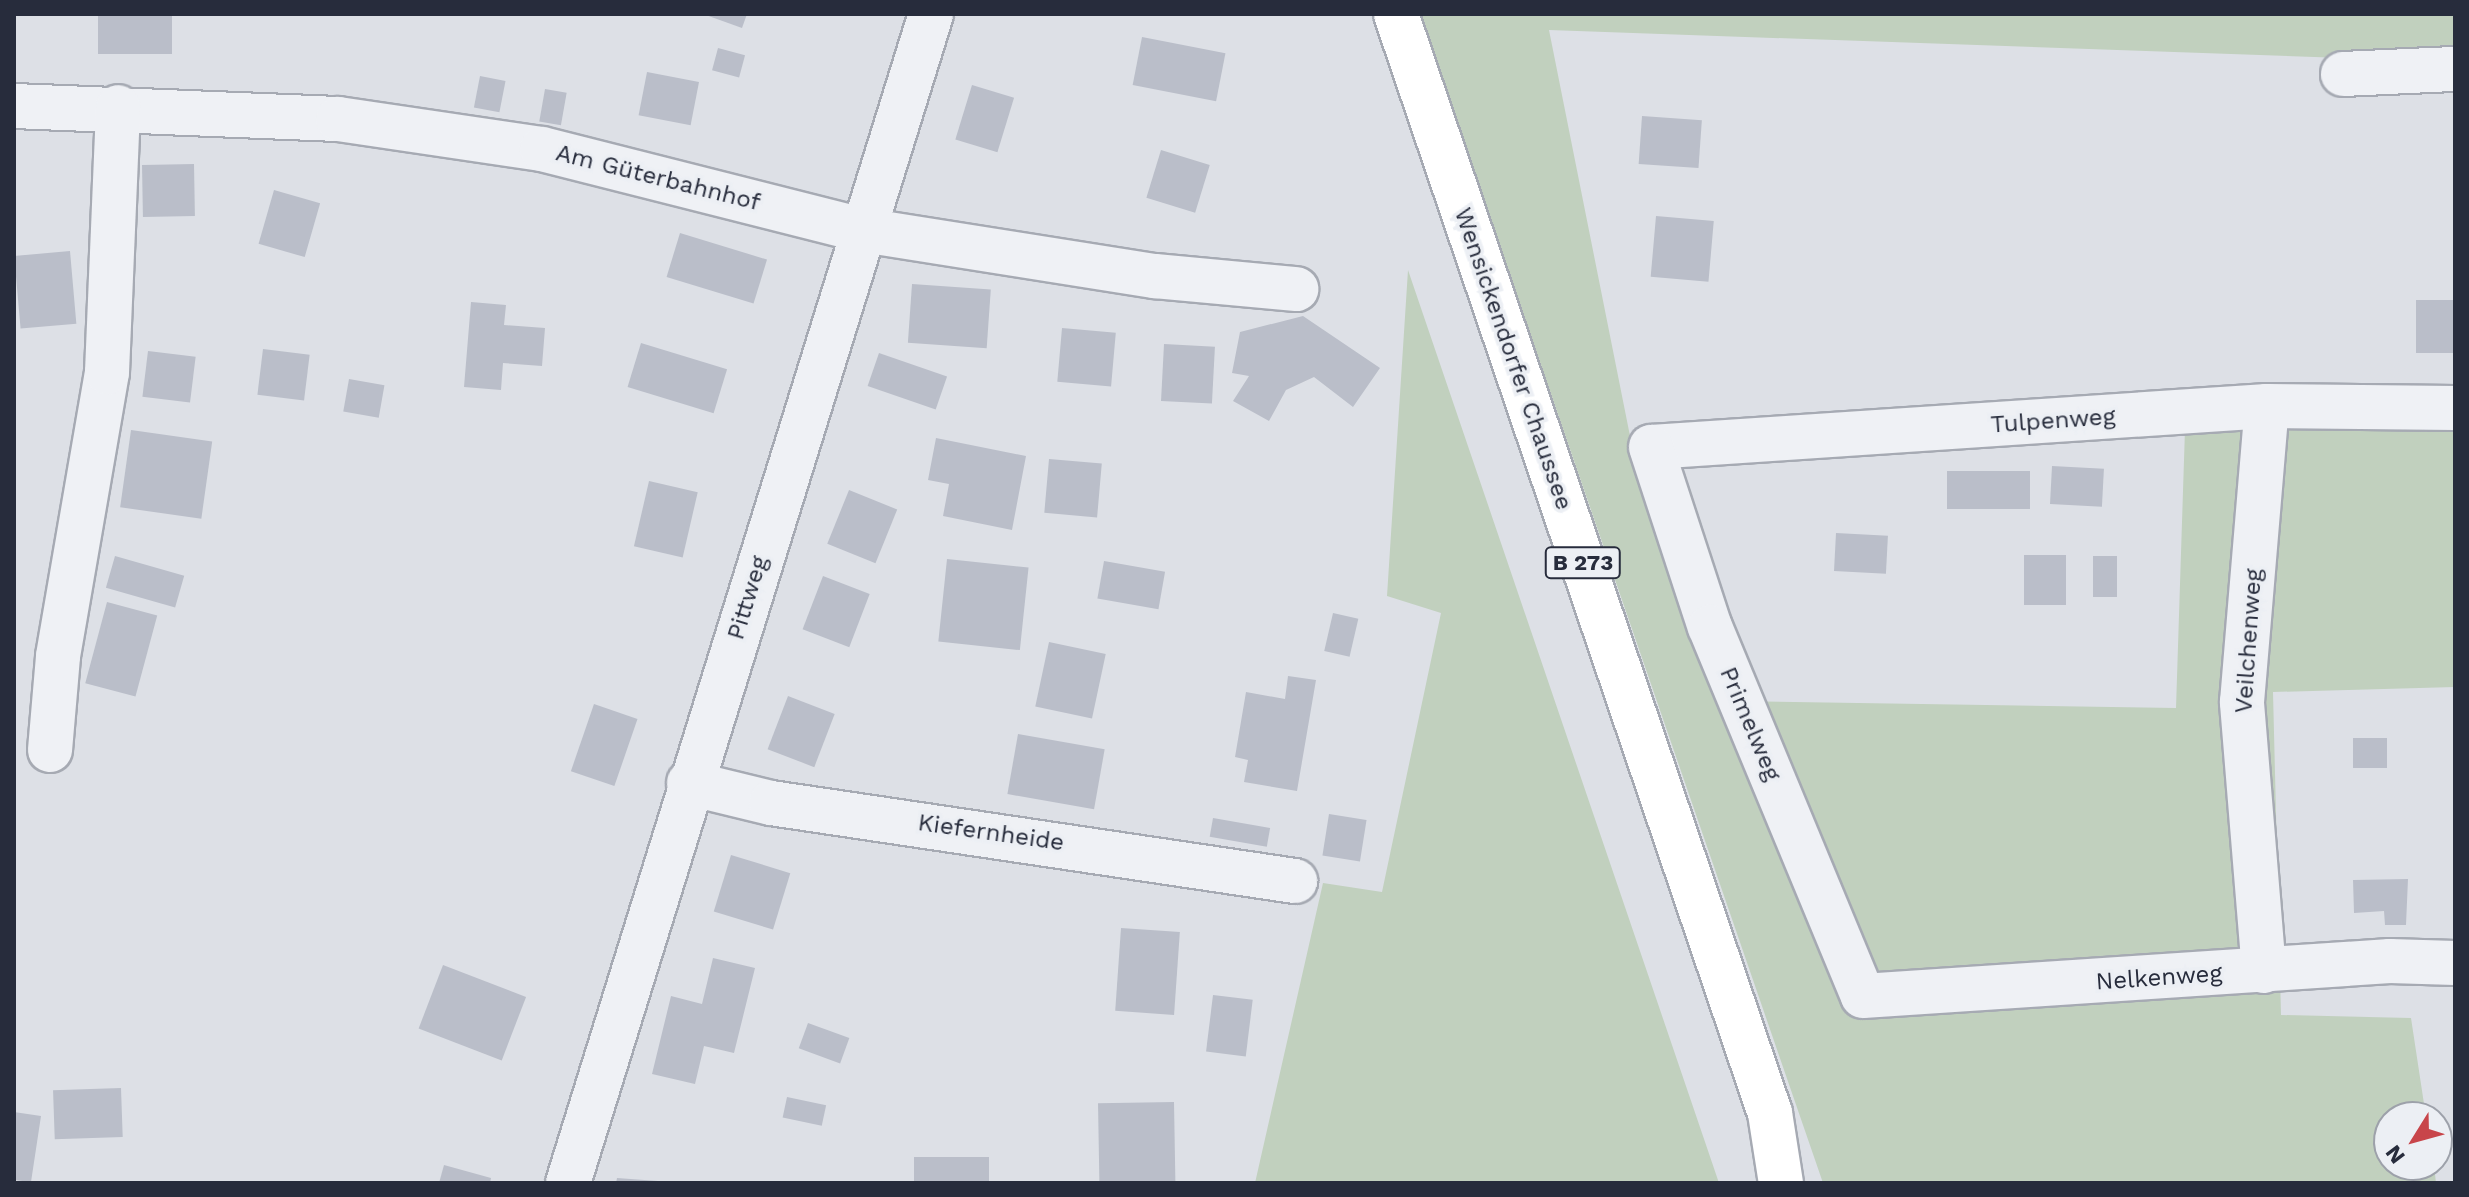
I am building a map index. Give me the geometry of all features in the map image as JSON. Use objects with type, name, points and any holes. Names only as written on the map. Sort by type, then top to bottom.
[{"type":"main road","name":"Wensickendorfer Chaussee","points":[[1396,14],[1770,1113],[1781,1183]]},
{"type":"main road","name":"Wensickendorfer Chaussee","points":[[1770,1113],[1809,1183]]},
{"type":"street","name":"Pittweg","points":[[568,1183],[689,783],[931,14]]},
{"type":"street","points":[[2343,74],[2455,69]]},
{"type":"street","name":"Am Güterbahnhof","points":[[14,106],[118,107],[338,119],[542,149],[863,230],[1155,276],[1296,289]]},
{"type":"street","points":[[50,750],[58,656],[107,372],[118,107]]},
{"type":"street","name":"Tulpenweg","points":[[1651,447],[2267,406],[2455,408]]},
{"type":"street","name":"Veilchenweg","points":[[2264,971],[2242,702],[2267,406]]},
{"type":"street","name":"Primelweg","points":[[1651,447],[1710,627],[1863,996]]},
{"type":"street","name":"Kiefernheide","points":[[689,783],[771,803],[1295,881]]},
{"type":"street","name":"Nelkenweg","points":[[1863,996],[2264,971],[2455,963]]},
{"type":"green space","points":[[1420,14],[2455,14],[2455,56],[2428,61],[1549,30],[1636,466],[1732,701],[2176,708],[2185,429],[2455,425],[2455,687],[2273,692],[2281,1015],[2411,1018],[2424,1101],[2373,1101],[2373,1181],[2436,1183],[1823,1183]]},
{"type":"green space","points":[[1408,270],[1719,1183],[1255,1183],[1323,883],[1382,892],[1441,613],[1387,596]]},
{"type":"building","points":[[98,14],[172,14],[172,54],[98,54]]},
{"type":"building","points":[[703,14],[747,14],[742,28]]},
{"type":"building","points":[[1142,37],[1225,53],[1216,101],[1133,85]]},
{"type":"building","points":[[718,48],[745,55],[739,77],[712,70]]},
{"type":"building","points":[[647,72],[699,82],[691,125],[639,115]]},
{"type":"building","points":[[480,76],[506,81],[499,112],[474,107]]},
{"type":"building","points":[[972,85],[1014,98],[997,152],[955,140]]},
{"type":"building","points":[[545,89],[567,93],[561,125],[539,121]]},
{"type":"building","points":[[1642,116],[1702,120],[1699,168],[1639,164]]},
{"type":"building","points":[[1161,150],[1210,165],[1195,213],[1146,198]]},
{"type":"building","points":[[194,164],[195,216],[143,217],[142,165]]},
{"type":"building","points":[[274,190],[320,203],[305,257],[259,244]]},
{"type":"building","points":[[1656,216],[1714,221],[1708,282],[1651,277]]},
{"type":"building","points":[[680,233],[767,260],[754,304],[667,277]]},
{"type":"building","points":[[70,251],[76,324],[21,329],[14,256]]},
{"type":"building","points":[[912,284],[991,290],[987,348],[908,343]]},
{"type":"building","points":[[2416,300],[2455,300],[2455,353],[2416,353]]},
{"type":"building","points":[[471,302],[506,305],[504,325],[545,328],[542,366],[503,363],[501,390],[464,387]]},
{"type":"building","points":[[1303,316],[1380,368],[1353,407],[1314,377],[1286,390],[1269,421],[1233,401],[1249,376],[1232,373],[1240,332]]},
{"type":"building","points":[[1062,328],[1116,333],[1111,387],[1057,382]]},
{"type":"building","points":[[641,343],[727,369],[714,413],[628,387]]},
{"type":"building","points":[[1164,344],[1215,347],[1212,404],[1161,401]]},
{"type":"building","points":[[263,349],[310,355],[304,400],[257,395]]},
{"type":"building","points":[[148,351],[196,357],[190,403],[142,397]]},
{"type":"building","points":[[879,353],[947,376],[936,410],[868,386]]},
{"type":"building","points":[[349,379],[384,385],[379,418],[343,411]]},
{"type":"building","points":[[131,430],[212,441],[201,519],[120,507]]},
{"type":"building","points":[[936,438],[1026,456],[1012,530],[943,516],[949,484],[928,480]]},
{"type":"building","points":[[1049,459],[1102,464],[1097,517],[1044,513]]},
{"type":"building","points":[[2052,466],[2104,469],[2102,507],[2050,504]]},
{"type":"building","points":[[1947,471],[2030,471],[2030,509],[1947,509]]},
{"type":"building","points":[[649,481],[698,492],[683,558],[634,546]]},
{"type":"building","points":[[849,490],[897,509],[875,563],[827,544]]},
{"type":"building","points":[[1836,533],[1888,536],[1886,574],[1834,571]]},
{"type":"building","points":[[2024,555],[2066,555],[2066,605],[2024,605]]},
{"type":"building","points":[[115,556],[184,576],[175,608],[106,588]]},
{"type":"building","points":[[2093,556],[2117,556],[2117,597],[2093,597]]},
{"type":"building","points":[[947,559],[1029,568],[1020,650],[938,642]]},
{"type":"building","points":[[1104,561],[1165,572],[1158,609],[1097,598]]},
{"type":"building","points":[[823,576],[870,594],[849,647],[803,629]]},
{"type":"building","points":[[107,602],[157,615],[135,697],[85,683]]},
{"type":"building","points":[[1333,613],[1358,619],[1350,657],[1324,651]]},
{"type":"building","points":[[1049,642],[1106,654],[1092,719],[1035,707]]},
{"type":"building","points":[[1288,676],[1316,680],[1297,791],[1244,782],[1248,760],[1235,757],[1246,692],[1285,699]]},
{"type":"building","points":[[788,696],[835,714],[814,767],[768,749]]},
{"type":"building","points":[[594,704],[637,719],[614,786],[571,771]]},
{"type":"building","points":[[1018,734],[1105,749],[1094,809],[1007,794]]},
{"type":"building","points":[[2353,738],[2387,738],[2387,768],[2353,768]]},
{"type":"building","points":[[1329,814],[1367,820],[1360,861],[1322,855]]},
{"type":"building","points":[[1213,818],[1270,828],[1267,847],[1210,837]]},
{"type":"building","points":[[731,855],[790,873],[773,930],[714,911]]},
{"type":"building","points":[[2408,879],[2406,925],[2385,925],[2384,911],[2354,913],[2353,880]]},
{"type":"building","points":[[1121,928],[1180,932],[1174,1015],[1115,1011]]},
{"type":"building","points":[[713,958],[755,968],[734,1053],[704,1046],[695,1084],[652,1074],[671,996],[702,1004]]},
{"type":"building","points":[[443,965],[526,997],[502,1060],[419,1028]]},
{"type":"building","points":[[1213,995],[1253,1000],[1246,1056],[1206,1052]]},
{"type":"building","points":[[808,1023],[849,1038],[840,1063],[799,1048]]},
{"type":"building","points":[[121,1088],[123,1137],[55,1139],[53,1090]]},
{"type":"building","points":[[787,1097],[826,1105],[822,1126],[783,1118]]},
{"type":"building","points":[[1174,1102],[1175,1183],[1099,1183],[1098,1103]]},
{"type":"building","points":[[14,1112],[41,1116],[31,1182],[14,1180]]},
{"type":"building","points":[[914,1157],[989,1157],[989,1183],[914,1183]]},
{"type":"building","points":[[444,1165],[491,1178],[490,1183],[439,1183]]},
{"type":"building","points":[[617,1178],[658,1181],[658,1183],[616,1183]]}]
